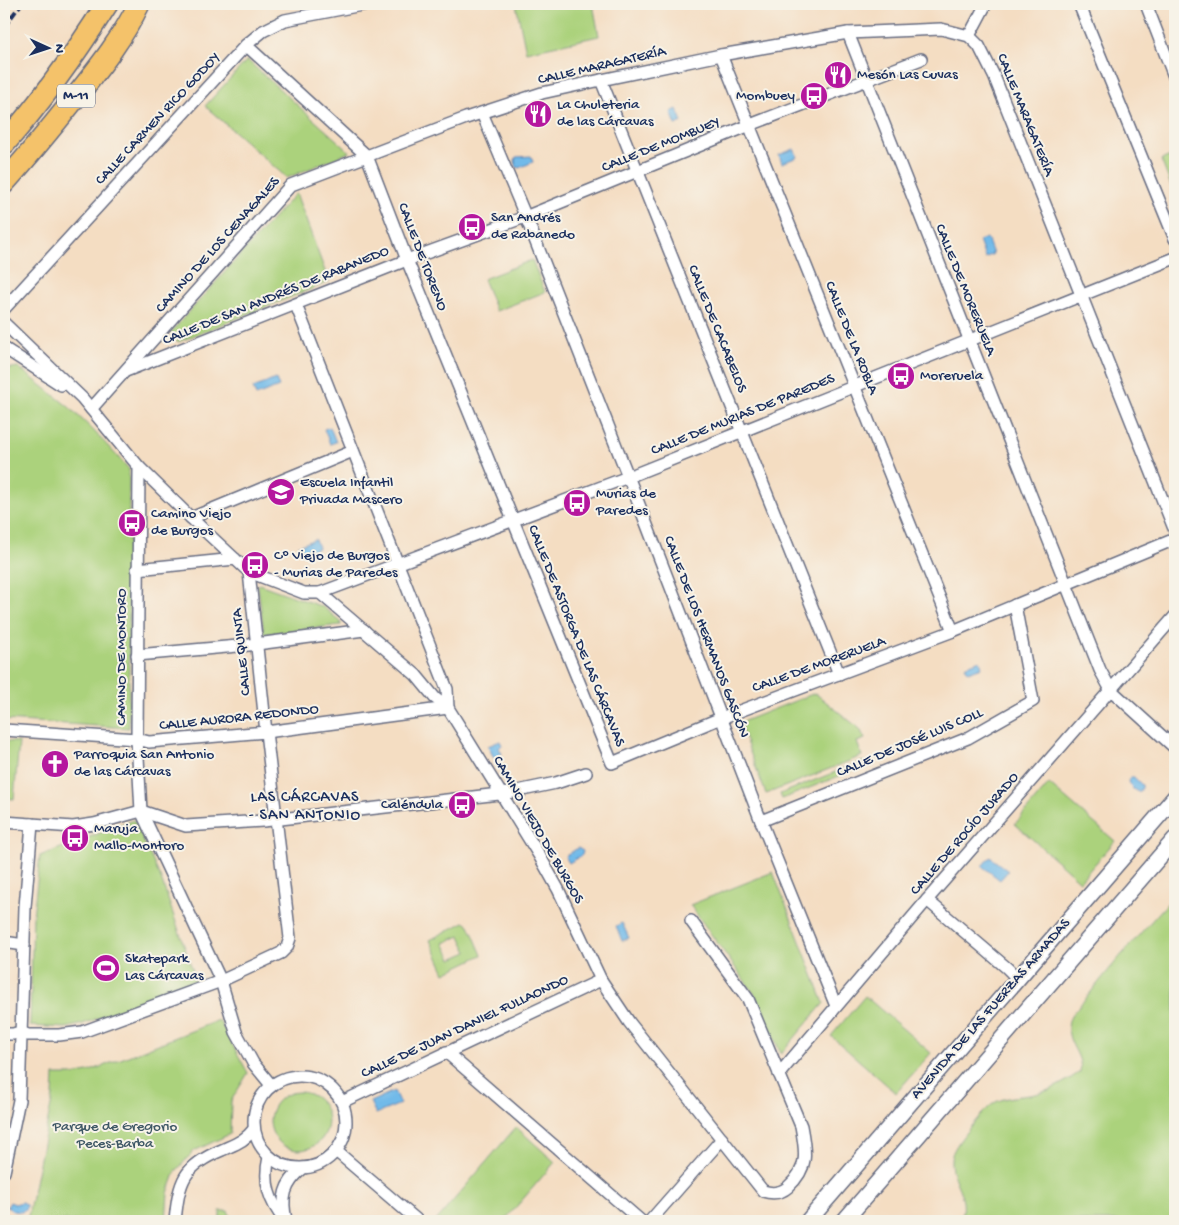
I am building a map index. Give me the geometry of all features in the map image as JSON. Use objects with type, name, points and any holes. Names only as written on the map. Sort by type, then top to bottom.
[{"type":"highway","name":"M-11","points":[[4,144],[30,115],[74,56],[107,4]]},
{"type":"highway","name":"M-11","points":[[4,183],[30,154],[97,70],[133,18],[139,4]]},
{"type":"street","name":"CALLE CARMEN RICO GODOY","points":[[4,309],[246,45],[263,32],[285,20],[367,4]]},
{"type":"street","points":[[969,36],[986,4]]},
{"type":"street","points":[[1079,4],[1175,239]]},
{"type":"street","points":[[1146,4],[1175,79]]},
{"type":"street","name":"CALLE MARAGATERÍA","points":[[482,113],[542,93],[600,80],[721,55],[848,33],[941,29],[969,36],[979,46],[994,76],[1175,531]]},
{"type":"street","name":"CALLE DE MORERUELA","points":[[848,33],[1065,585]]},
{"type":"street","name":"CALLE DE TORENO","points":[[246,45],[367,156],[512,520]]},
{"type":"street","name":"CALLE DE LA ROBLA","points":[[721,55],[953,631]]},
{"type":"street","name":"CALLE DE MOMBUEY","points":[[525,217],[750,125],[921,59]]},
{"type":"street","name":"CALLE DE CACABELOS","points":[[600,80],[638,170],[839,674]]},
{"type":"street","name":"CAMINO DE LOS CENAGALES","points":[[91,409],[292,185],[482,113]]},
{"type":"street","name":"CALLE DE LOS HERMANOS GASCÓN","points":[[482,113],[628,476],[761,821],[836,1006]]},
{"type":"street","name":"CALLE DE SAN ANDRÉS DE RABANEDO","points":[[122,373],[407,260],[525,217]]},
{"type":"street","name":"CALLE DE MURIAS DE PAREDES","points":[[320,593],[742,432],[1175,258]]},
{"type":"street","points":[[296,305],[448,689],[448,708]]},
{"type":"street","points":[[4,323],[82,398],[139,467],[190,518],[249,572],[304,593],[320,593]]},
{"type":"street","points":[[4,348],[82,398]]},
{"type":"street","points":[[190,518],[353,451]]},
{"type":"street","name":"CAMINO DE MONTORO","points":[[139,467],[137,739],[141,811],[221,982],[236,1032],[253,1063],[270,1085]]},
{"type":"street","name":"CALLE DE ASTORGA DE LAS CÁRCAVAS","points":[[512,520],[612,763]]},
{"type":"street","name":"CALLE DE MORERUELA","points":[[612,763],[721,718],[953,631],[1175,539]]},
{"type":"street","points":[[137,568],[235,559]]},
{"type":"street","name":"CALLE QUINTA","points":[[221,982],[281,953],[287,947],[290,938],[249,572]]},
{"type":"street","points":[[1065,585],[1100,670],[1111,690],[1175,748]]},
{"type":"street","name":"CAMINO VIEJO DE BURGOS","points":[[320,593],[416,675],[435,698],[448,708],[553,881],[601,980],[629,1022],[763,1191],[772,1194],[785,1189],[798,1178],[804,1163],[805,1148],[800,1126],[779,1074]]},
{"type":"street","name":"CALLE DE JOSÉ LUIS COLL","points":[[761,821],[968,738],[1033,701],[1015,605]]},
{"type":"street","name":"CALLE DE ROCÍO JURADO","points":[[779,1074],[927,900],[1175,616]]},
{"type":"street","points":[[137,655],[256,644],[364,630]]},
{"type":"street","name":"CALLE AURORA REDONDO","points":[[4,730],[137,739],[149,742],[266,732],[448,708]]},
{"type":"street","points":[[4,822],[73,827],[94,824],[141,811],[186,826],[277,819],[501,794],[556,783],[586,773]]},
{"type":"street","name":"AVENIDA DE LAS FUERZAS ARMADAS","points":[[808,1221],[1175,797]]},
{"type":"street","points":[[4,1172],[19,1100],[25,907],[32,824]]},
{"type":"street","name":"AVENIDA DE LAS FUERZAS ARMADAS","points":[[844,1221],[1175,838]]},
{"type":"street","points":[[927,900],[1007,968],[1014,975],[1016,981]]},
{"type":"street","points":[[691,921],[748,1000],[779,1074]]},
{"type":"street","points":[[4,942],[24,945]]},
{"type":"street","name":"CALLE DE JUAN DANIEL FULLAONDO","points":[[342,1102],[601,980]]},
{"type":"street","points":[[4,1034],[20,1032],[28,1035],[71,1034],[82,1032],[221,982]]},
{"type":"street","points":[[446,1052],[641,1221]]},
{"type":"street","points":[[286,1221],[283,1207],[284,1196],[292,1180],[302,1170],[325,1161],[336,1151],[346,1127],[346,1114],[342,1102],[334,1090],[323,1081],[310,1076],[296,1075],[282,1078],[270,1085],[261,1096],[255,1109],[254,1129],[261,1148],[269,1157],[283,1165],[302,1170]]},
{"type":"street","points":[[4,1116],[9,1118],[14,1124]]},
{"type":"street","points":[[175,1221],[178,1194],[184,1176],[195,1164],[243,1141],[254,1129]]},
{"type":"street","points":[[650,1221],[722,1139]]},
{"type":"street","points":[[336,1151],[418,1221]]},
{"type":"street","points":[[269,1157],[266,1180],[270,1198],[276,1210],[286,1221]]},
{"type":"green space","points":[[516,4],[593,4],[599,36],[526,52]]},
{"type":"green space","points":[[247,60],[350,152],[287,178],[205,106]]},
{"type":"green space","points":[[1175,154],[1175,196],[1161,160]]},
{"type":"green space","points":[[296,193],[329,282],[178,342],[170,333]]},
{"type":"green space","points":[[532,260],[545,292],[496,311],[483,279]]},
{"type":"green space","points":[[18,367],[69,407],[129,469],[129,728],[4,720],[4,412],[7,369]]},
{"type":"green space","points":[[259,584],[323,607],[341,622],[341,625],[264,634]]},
{"type":"green space","points":[[815,693],[860,729],[865,739],[857,742],[862,756],[766,794],[739,723]]},
{"type":"green space","points":[[4,741],[19,742],[14,799],[4,798]]},
{"type":"green space","points":[[863,761],[864,766],[782,799],[780,794]]},
{"type":"green space","points":[[1049,784],[1115,841],[1080,881],[1015,824]]},
{"type":"green space","points":[[134,820],[161,879],[196,980],[83,1024],[66,1028],[30,1026],[33,916],[40,856]]},
{"type":"green space","points":[[773,872],[824,1003],[781,1054],[755,995],[690,905]]},
{"type":"green space","points":[[1175,895],[1175,1221],[959,1221],[963,1206],[952,1170],[951,1163],[954,1149],[979,1117],[993,1104],[1009,1098],[1038,1094],[1062,1084],[1080,1072],[1079,1060],[1069,1036],[1070,1018],[1119,958]]},
{"type":"green space","points":[[464,922],[469,925],[482,955],[445,973],[430,940]],"holes":[[[460,936],[468,952],[452,959],[444,943]]]},
{"type":"green space","points":[[865,996],[931,1053],[896,1093],[831,1036]]},
{"type":"green space","name":"Parque de Gregorio Peces-Barba","points":[[219,1020],[248,1073],[231,1101],[230,1134],[194,1151],[176,1171],[168,1193],[166,1221],[27,1221],[53,1096],[54,1075],[72,1075],[88,1072]]},
{"type":"green space","points":[[299,1092],[315,1097],[323,1105],[328,1121],[323,1137],[315,1145],[299,1150],[283,1145],[275,1137],[270,1121],[275,1105],[283,1097]]},
{"type":"green space","points":[[516,1127],[555,1162],[504,1221],[436,1221]]},
{"type":"green space","points":[[220,1211],[228,1211],[233,1221],[220,1221]]},
{"type":"water","points":[[677,109],[682,122],[676,125],[671,112]]},
{"type":"water","points":[[794,149],[798,157],[782,163],[779,155]]},
{"type":"water","points":[[531,156],[533,162],[519,168],[516,167],[516,157]]},
{"type":"water","points":[[987,238],[993,254],[985,258],[979,241]]},
{"type":"water","points":[[276,379],[279,387],[256,396],[253,388]]},
{"type":"water","points":[[330,427],[336,442],[330,444],[324,429]]},
{"type":"water","points":[[315,539],[318,548],[302,554],[298,546]]},
{"type":"water","points":[[980,660],[982,667],[968,672],[965,666]]},
{"type":"water","points":[[500,741],[502,745],[499,748],[502,754],[494,758],[488,746]]},
{"type":"water","points":[[1131,777],[1134,777],[1142,785],[1139,792],[1129,785],[1128,781]]},
{"type":"water","points":[[578,848],[583,851],[582,855],[569,863],[565,856]]},
{"type":"water","points":[[990,857],[1008,871],[1000,880],[982,866]]},
{"type":"water","points":[[622,923],[629,938],[622,941],[616,926]]},
{"type":"water","points":[[394,1091],[400,1104],[376,1114],[370,1102]]},
{"type":"water","points":[[10,1202],[15,1204],[22,1202],[26,1205],[26,1208],[22,1212],[13,1211],[7,1207]]},
{"type":"railway","points":[[4,14],[11,4]]},
{"type":"railway","points":[[4,27],[21,4]]},
{"type":"place","name":"Mesón Las Cuvas","points":[[838,75]]},
{"type":"place","name":"Mombuey","points":[[814,96]]},
{"type":"place","name":"La Chuleteria de las Cárcavas","points":[[538,114]]},
{"type":"place","name":"San Andrés de Rabanedo","points":[[472,227]]},
{"type":"place","name":"Moreruela","points":[[901,376]]},
{"type":"place","name":"Escuela Infantil Privada Mascero","points":[[281,492]]},
{"type":"place","name":"Murias de Paredes","points":[[577,503]]},
{"type":"place","name":"Camino Viejo de Burgos","points":[[132,523]]},
{"type":"place","name":"Cº Viejo de Burgos - Murias de Paredes","points":[[255,565]]},
{"type":"place","name":"Parroquia San Antonio de las Cárcavas","points":[[55,764]]},
{"type":"place","name":"Caléndula","points":[[462,805]]},
{"type":"place","name":"Maruja Mallo-Montoro","points":[[75,838]]},
{"type":"place","name":"Skatepark Las Cárcavas","points":[[106,968]]},
{"type":"district","name":"LAS CÁRCAVAS - SAN ANTONIO","points":[[305,807]]}]
